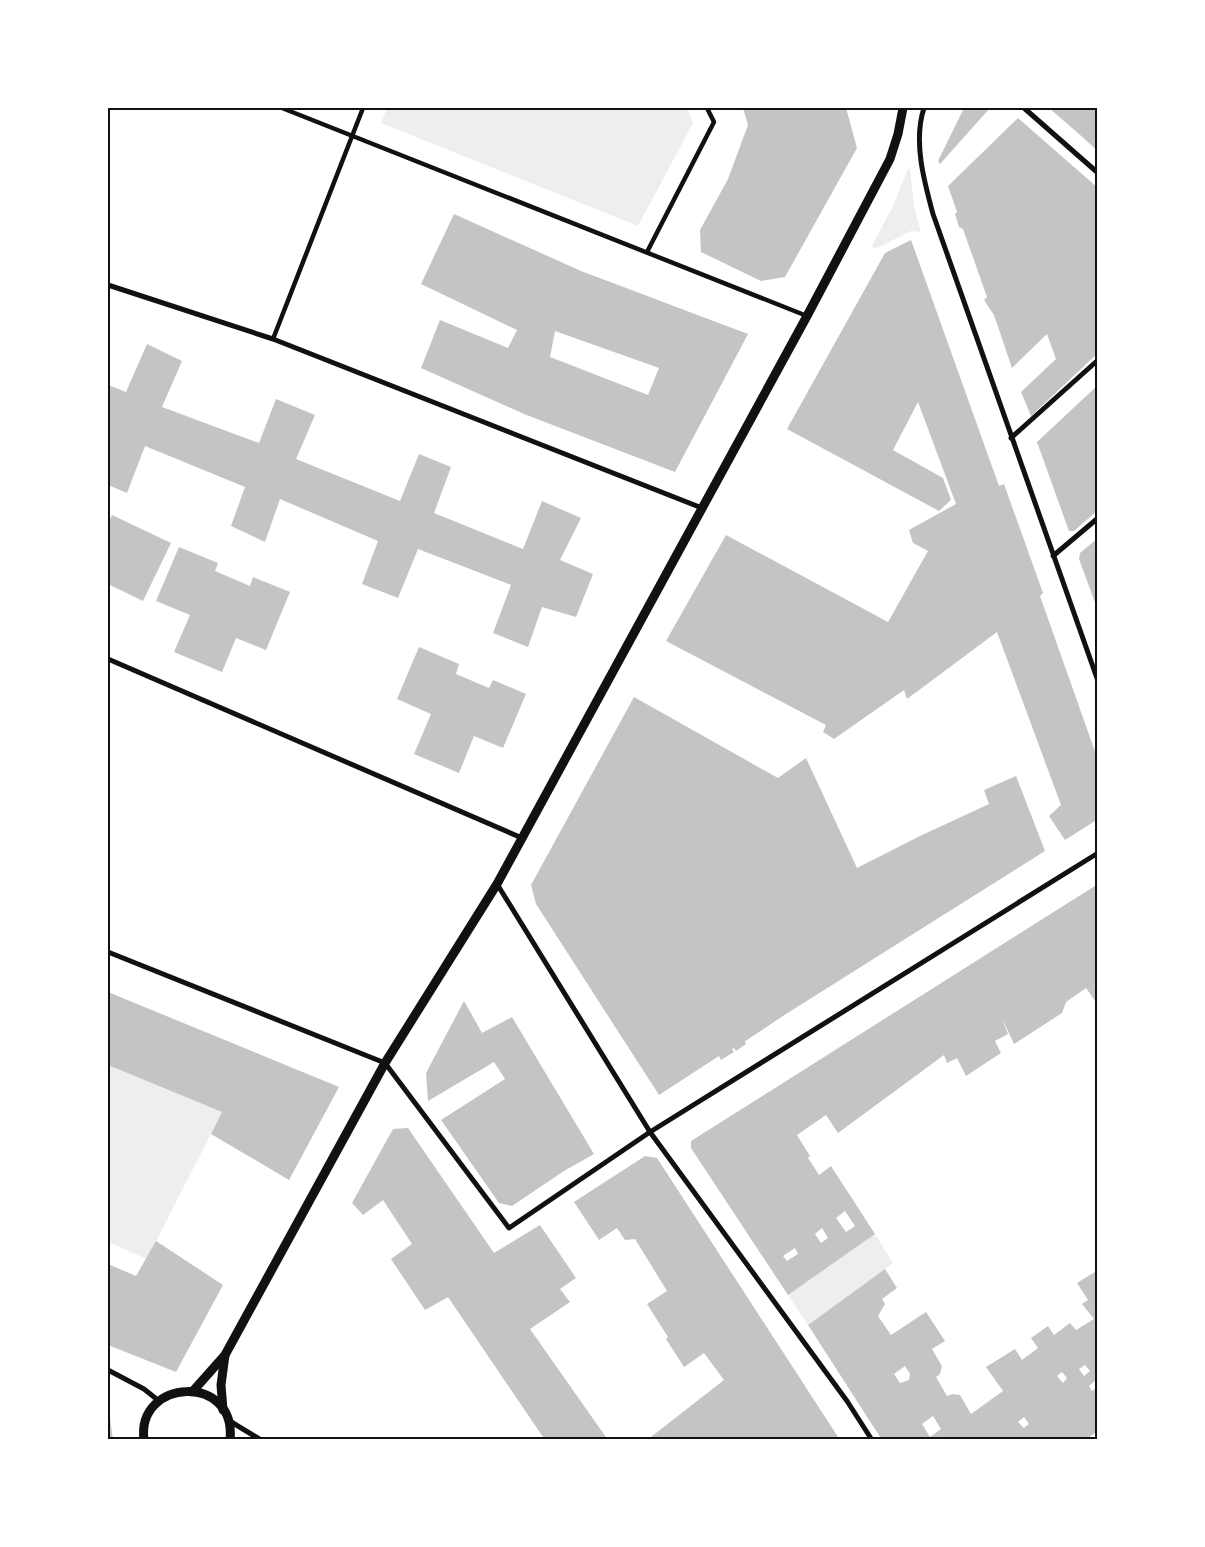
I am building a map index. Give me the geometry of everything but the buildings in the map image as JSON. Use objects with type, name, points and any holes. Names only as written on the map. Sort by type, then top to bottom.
[{"type":"street","points":[[282,108],[807,316]]},
{"type":"street","points":[[273,339],[363,108]]},
{"type":"street","points":[[647,252],[714,122],[707,108]]},
{"type":"street","points":[[194,1391],[226,1355],[385,1063],[497,884],[807,316],[890,159],[898,134],[903,108]]},
{"type":"street","points":[[924,108],[920,126],[921,153],[923,177],[932,214],[1098,681]]},
{"type":"street","points":[[1024,108],[1098,173]]},
{"type":"street","points":[[108,285],[273,339],[702,508]]},
{"type":"street","points":[[1011,438],[1098,360]]},
{"type":"street","points":[[1053,556],[1098,518]]},
{"type":"street","points":[[108,659],[522,838]]},
{"type":"street","points":[[108,952],[385,1063],[509,1228],[650,1132],[1098,853]]},
{"type":"street","points":[[497,884],[650,1132],[846,1401],[872,1440]]},
{"type":"street","points":[[223,1410],[221,1385],[226,1355]]},
{"type":"street","points":[[108,1370],[144,1389],[159,1401]]},
{"type":"street","points":[[144,1440],[145,1424],[150,1412],[159,1401],[181,1391],[194,1391],[205,1394],[223,1410],[228,1420],[230,1440]]},
{"type":"street","points":[[228,1420],[261,1440]]},
{"type":"shaded area","points":[[387,108],[687,108],[693,123],[638,226],[381,123]]},
{"type":"shaded area","points":[[908,169],[910,169],[914,207],[921,232],[911,231],[875,249],[872,246],[893,206]]},
{"type":"shaded area","points":[[108,1065],[222,1112],[147,1259],[108,1242]]},
{"type":"shaded area","points":[[875,1234],[893,1263],[808,1325],[788,1295]]}]
